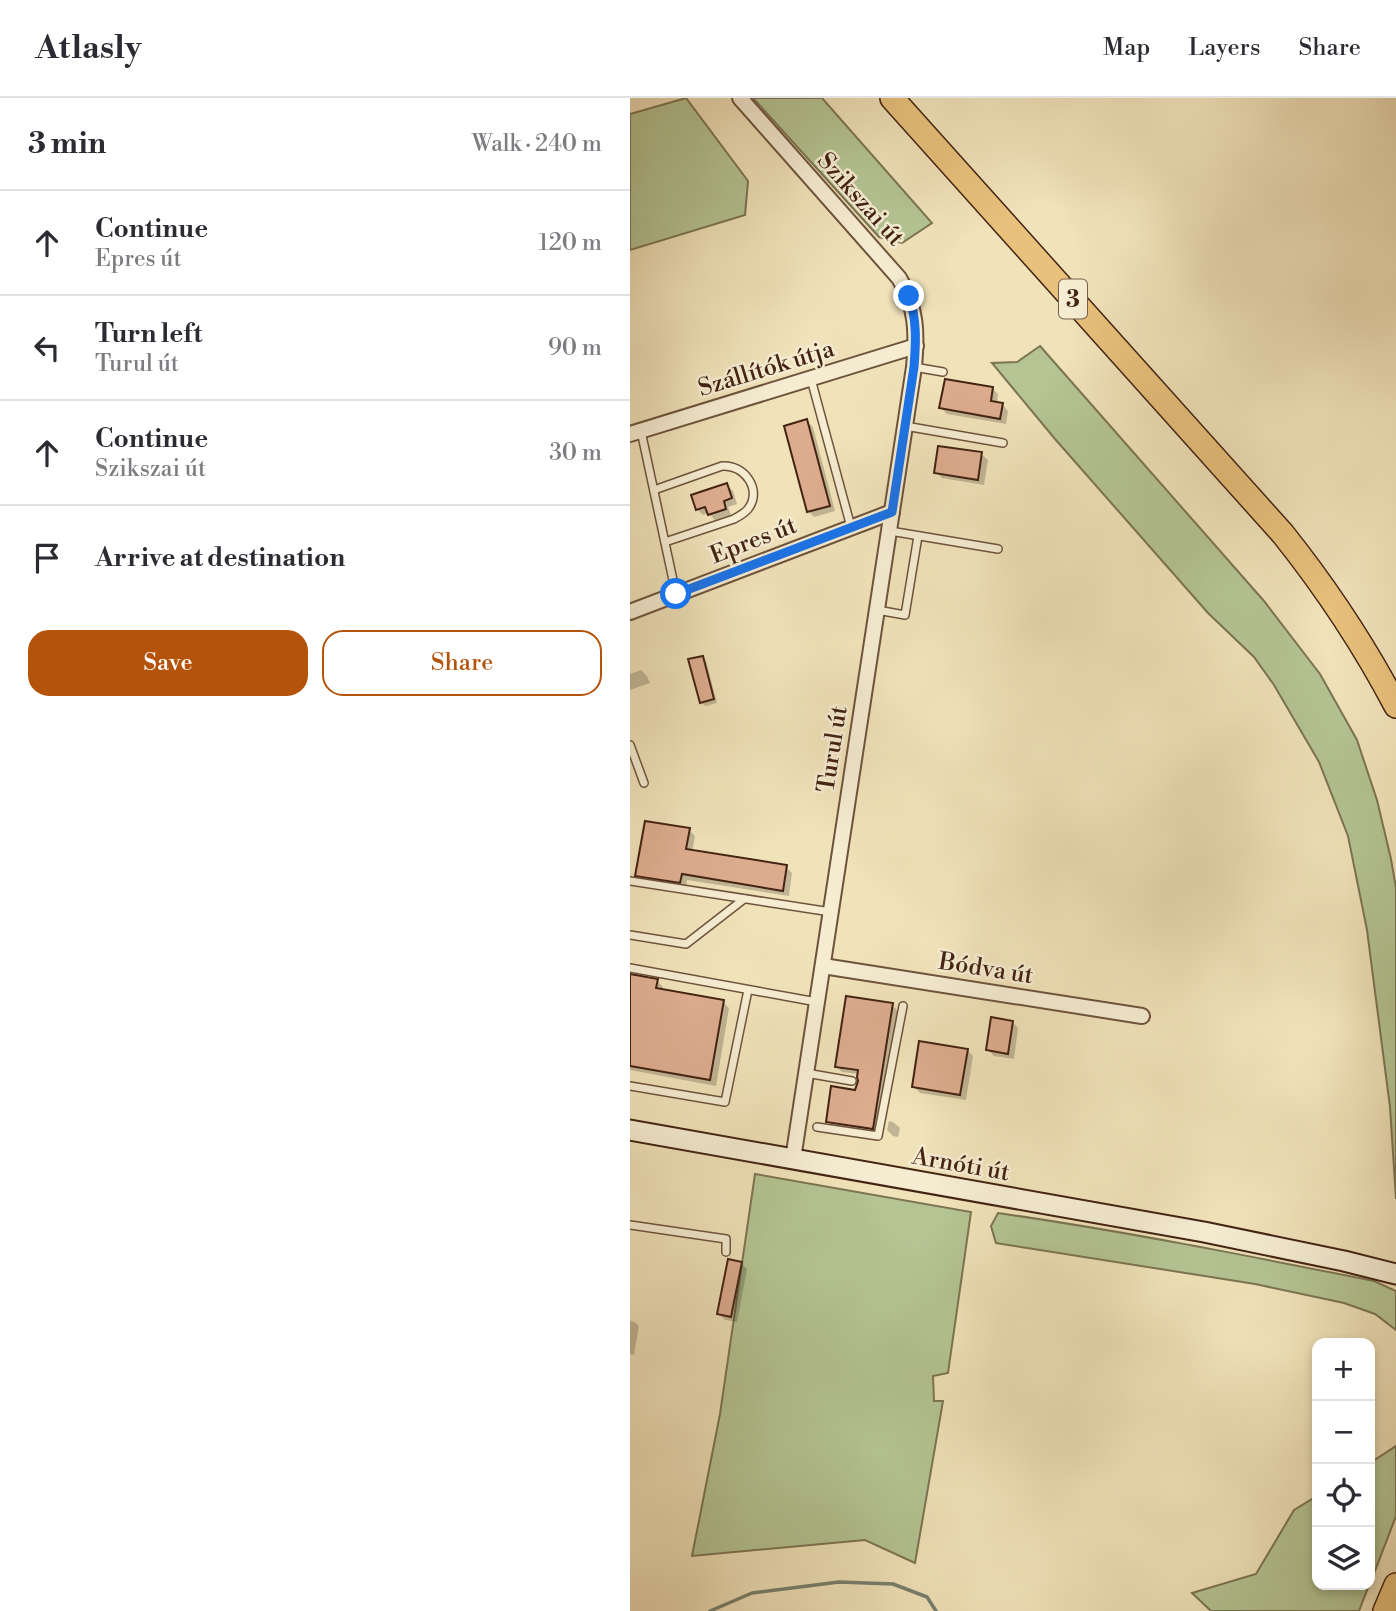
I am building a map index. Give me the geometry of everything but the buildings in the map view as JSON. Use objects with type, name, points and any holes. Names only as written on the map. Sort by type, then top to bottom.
[{"type":"main road","name":"3","points":[[892,98],[1283,534],[1332,598],[1396,706]]},
{"type":"main road","name":"Arnóti út","points":[[630,1130],[1283,1248]]},
{"type":"main road","points":[[1283,1248],[1374,1260],[1396,1259]]},
{"type":"main road","points":[[1283,1248],[1396,1274]]},
{"type":"main road","points":[[1385,1611],[1396,1585]]},
{"type":"street","name":"Szikszai út","points":[[740,98],[899,278],[913,307],[916,346]]},
{"type":"street","name":"Turul út","points":[[793,1159],[916,346]]},
{"type":"street","name":"Szállítók útja","points":[[635,432],[916,346]]},
{"type":"street","name":"Epres út","points":[[630,612],[892,512]]},
{"type":"street","name":"Bódva út","points":[[823,966],[1142,1016]]},
{"type":"lane","points":[[914,367],[943,372]]},
{"type":"lane","points":[[811,379],[851,527]]},
{"type":"lane","points":[[905,426],[1003,443]]},
{"type":"lane","points":[[635,432],[654,489],[676,594]]},
{"type":"lane","points":[[654,489],[729,465],[746,475],[754,495],[749,508],[734,519],[665,542]]},
{"type":"lane","points":[[889,530],[998,549]]},
{"type":"lane","points":[[877,610],[905,615],[918,536]]},
{"type":"lane","points":[[630,745],[644,783]]},
{"type":"lane","points":[[630,881],[831,912]]},
{"type":"lane","points":[[630,935],[686,944],[744,899]]},
{"type":"lane","points":[[630,968],[817,1002]]},
{"type":"lane","points":[[630,1086],[725,1102],[748,990]]},
{"type":"lane","points":[[817,1127],[878,1136],[903,1006]]},
{"type":"lane","points":[[806,1073],[852,1081]]},
{"type":"lane","points":[[630,1225],[726,1239],[726,1252]]},
{"type":"green space","points":[[686,98],[748,181],[745,215],[630,250],[630,114]]},
{"type":"green space","points":[[753,98],[822,98],[932,223],[902,243],[879,237]]},
{"type":"green space","points":[[1040,346],[1264,601],[1320,674],[1357,740],[1377,800],[1396,888],[1396,1199],[1390,1107],[1367,930],[1348,836],[1319,762],[1274,685],[1254,657],[1208,613],[992,363],[1017,362]]},
{"type":"green space","points":[[755,1174],[971,1212],[948,1373],[933,1376],[934,1401],[943,1401],[915,1563],[865,1540],[692,1556],[720,1414]]},
{"type":"green space","points":[[998,1213],[1233,1253],[1374,1281],[1396,1291],[1396,1330],[1375,1314],[1344,1303],[1255,1284],[996,1243],[991,1226]]},
{"type":"green space","points":[[1396,1446],[1396,1516],[1375,1571],[1375,1464],[1375,1460]]},
{"type":"green space","points":[[1312,1499],[1312,1590],[1367,1590],[1359,1611],[1211,1611],[1192,1593],[1256,1574],[1294,1510]]},
{"type":"waterway","points":[[710,1611],[752,1593],[839,1582],[893,1584],[927,1597],[936,1611]]},
{"type":"route","points":[[676,594],[892,512],[916,346],[915,316],[909,296]]}]
